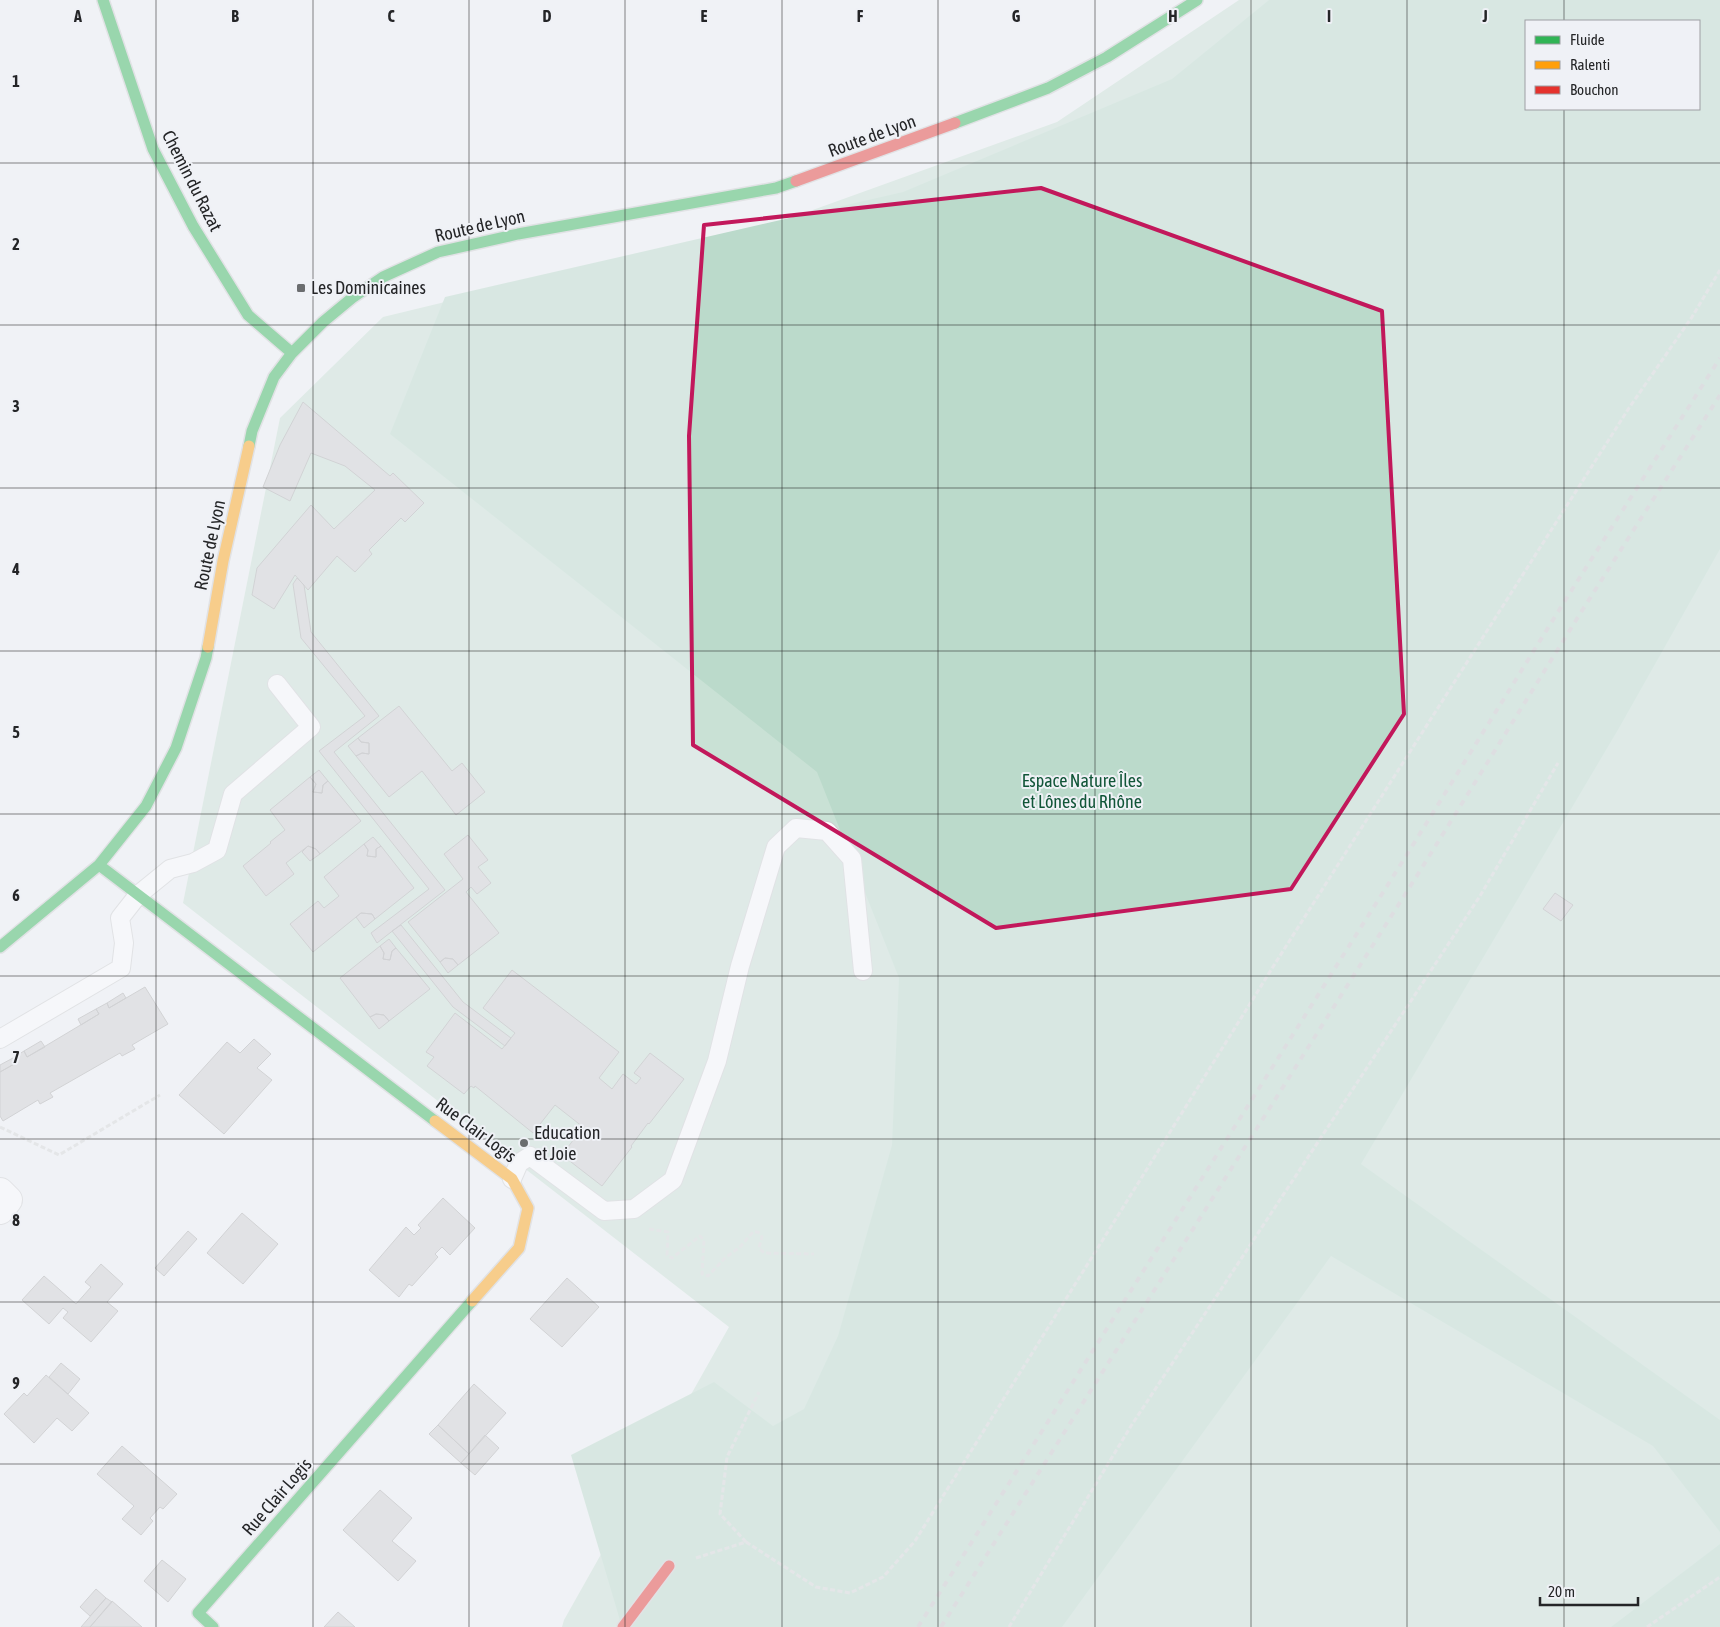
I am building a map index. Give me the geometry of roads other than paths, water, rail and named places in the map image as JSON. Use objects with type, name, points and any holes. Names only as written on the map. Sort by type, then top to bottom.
[{"type":"main road","name":"Chemin du Razat","points":[[103,0],[154,149],[193,226],[248,315],[292,353]]},
{"type":"main road","name":"Route de Lyon","points":[[0,947],[99,865],[146,806],[176,748],[206,658],[223,560],[252,430],[274,377],[292,353],[323,322],[352,298],[383,277],[438,252],[518,234],[776,188],[882,151],[1048,88],[1107,57],[1197,0]]},
{"type":"main road","name":"Rue Clair Logis","points":[[99,865],[512,1179],[528,1208],[519,1248],[198,1613],[213,1627]]},
{"type":"main road","points":[[623,1627],[670,1566]]},
{"type":"street","points":[[0,1192],[8,1200],[0,1210]]},
{"type":"lane","points":[[0,1039],[121,968],[124,943],[120,918],[138,895],[170,869],[193,863],[217,850],[233,794],[311,727],[277,684]]},
{"type":"lane","points":[[512,1179],[519,1163],[530,1156],[604,1211],[634,1209],[673,1180],[718,1061],[740,966],[776,848],[796,828],[827,831],[852,859],[863,971]]},
{"type":"railway","points":[[918,1627],[1720,358]]},
{"type":"railway","points":[[941,1627],[1720,395]]},
{"type":"place","name":"Les Dominicaines","points":[[301,288]]},
{"type":"place","name":"Education et Joie","points":[[524,1143]]},
{"type":"park label","name":"Espace Nature Îles et Lônes du Rhône","points":[[1082,791]]}]
